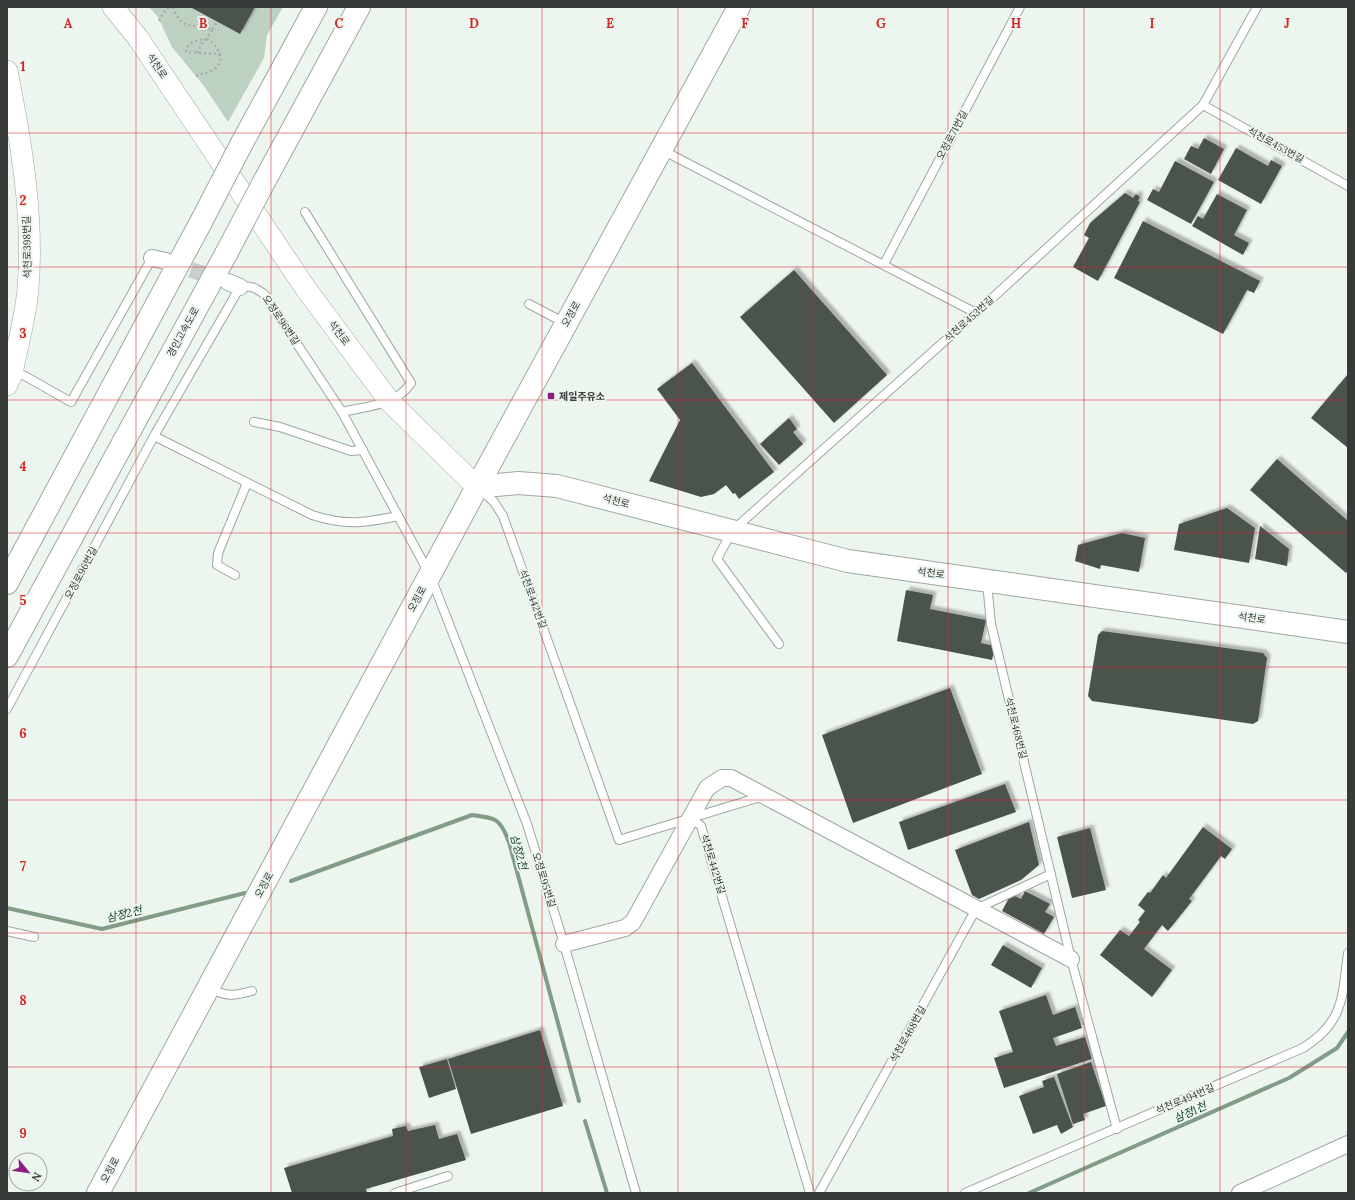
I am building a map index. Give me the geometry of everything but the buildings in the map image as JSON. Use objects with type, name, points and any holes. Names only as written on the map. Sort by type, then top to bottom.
[{"type":"main road","points":[[7,582],[316,7]]},
{"type":"main road","name":"경인고속도로","points":[[7,656],[359,7]]},
{"type":"main road","name":"오정로","points":[[98,1193],[477,487],[739,7]]},
{"type":"main road","name":"석천로","points":[[477,487],[518,483],[557,486],[848,561],[1348,632]]},
{"type":"street","name":"석천로","points":[[113,7],[138,38],[306,289],[390,402],[477,487]]},
{"type":"street","name":"석천로398번길","points":[[7,71],[22,161],[28,224],[28,288],[9,377]]},
{"type":"street","points":[[564,944],[625,928],[634,922],[707,788],[722,778],[731,778],[1071,959]]},
{"type":"street","points":[[1240,1193],[1348,1144]]},
{"type":"lane","name":"오정로71번길","points":[[884,264],[1020,7]]},
{"type":"lane","name":"석천로453번길","points":[[732,531],[976,313],[1203,104],[1256,7]]},
{"type":"lane","name":"석천로453번길","points":[[1203,104],[1348,186]]},
{"type":"lane","points":[[662,149],[976,313]]},
{"type":"lane","points":[[305,212],[411,383],[406,390],[390,402],[342,412]]},
{"type":"lane","points":[[9,377],[23,375],[71,402],[159,260]]},
{"type":"lane","name":"오정로96번길","points":[[7,709],[234,285],[248,285],[258,289],[264,294],[342,412],[430,575]]},
{"type":"lane","points":[[529,304],[566,324]]},
{"type":"lane","points":[[254,422],[280,427],[351,451],[363,450]]},
{"type":"lane","points":[[154,436],[312,515],[334,522],[363,524],[398,516]]},
{"type":"lane","points":[[235,575],[217,565],[218,553],[248,483]]},
{"type":"lane","name":"석천로442번길","points":[[477,487],[494,502],[503,516],[619,840],[691,818],[702,826],[810,1193]]},
{"type":"lane","points":[[732,531],[717,559],[779,644]]},
{"type":"lane","name":"오정로95번길","points":[[430,575],[527,824],[564,944],[636,1193]]},
{"type":"lane","name":"석천로468번길","points":[[989,581],[988,594],[991,624],[1071,959],[1117,1129]]},
{"type":"lane","points":[[691,818],[764,796]]},
{"type":"lane","points":[[976,909],[1051,874]]},
{"type":"lane","name":"석천로468번길","points":[[819,1193],[976,909]]},
{"type":"lane","points":[[7,931],[34,938]]},
{"type":"lane","name":"석천로494번길","points":[[965,1193],[1303,1048],[1320,1037],[1331,1024],[1338,1011],[1342,997],[1348,953]]},
{"type":"lane","points":[[208,988],[223,995],[235,996],[252,991]]},
{"type":"lane","points":[[395,1193],[448,1176]]},
{"type":"path","points":[[160,21],[166,9],[172,7],[182,22],[192,27],[207,28],[212,30]]},
{"type":"path","points":[[196,53],[217,22]]},
{"type":"path","points":[[196,76],[211,71],[218,66],[220,54],[215,43],[206,39],[196,40],[186,52],[220,54]]},
{"type":"green space","points":[[149,7],[190,7],[240,34],[255,7],[283,7],[267,35],[264,58],[228,122],[204,86],[172,47],[158,17]]},
{"type":"waterway","name":"삼정2천","points":[[291,881],[472,815],[487,817],[500,824],[509,842],[579,1101]]},
{"type":"waterway","name":"삼정2천","points":[[7,908],[102,929],[245,893]]},
{"type":"waterway","name":"삼정1천","points":[[1029,1193],[1289,1078],[1337,1048],[1348,1032]]},
{"type":"waterway","name":"삼정2천","points":[[585,1121],[607,1193]]},
{"type":"tunnel","points":[[168,262],[224,281]]},
{"type":"place","name":"제일주유소","points":[[551,396]]}]
